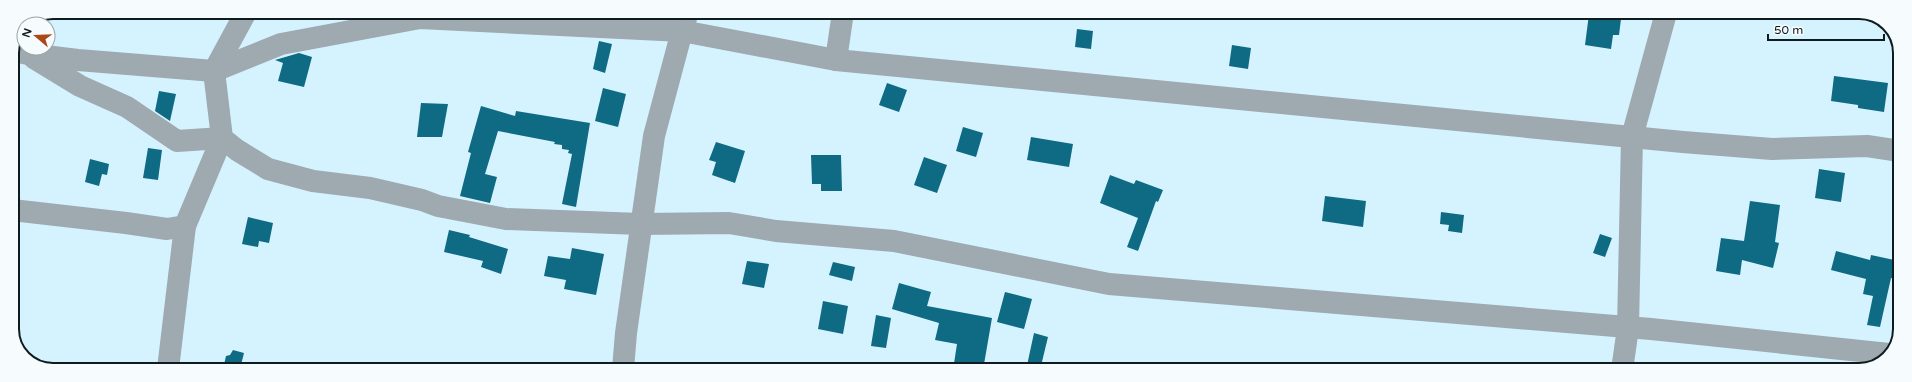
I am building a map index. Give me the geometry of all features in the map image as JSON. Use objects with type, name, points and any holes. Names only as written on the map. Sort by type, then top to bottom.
[{"type":"street","points":[[169,363],[185,226],[222,138],[214,71],[242,19]]},
{"type":"street","points":[[56,56],[214,71],[282,44],[415,19]]},
{"type":"street","points":[[486,19],[685,22],[836,60],[1632,137],[1772,149],[1867,146],[1893,150]]},
{"type":"street","points":[[836,60],[842,19]]},
{"type":"street","points":[[1623,363],[1628,328],[1632,137],[1664,19]]},
{"type":"street","points":[[624,363],[640,224],[654,136],[685,22]]},
{"type":"street","points":[[27,56],[80,86],[127,107],[177,141],[222,138],[237,150],[268,169],[313,181],[370,188],[422,200],[438,206],[506,219],[640,224],[729,223],[776,231],[894,241],[1109,284],[1628,328],[1882,353]]},
{"type":"street","points":[[19,211],[167,229],[185,226]]},
{"type":"building","points":[[1588,19],[1621,19],[1619,35],[1613,35],[1611,49],[1585,45]]},
{"type":"building","points":[[1077,29],[1093,31],[1091,49],[1075,47]]},
{"type":"building","points":[[599,41],[612,44],[605,73],[593,69]]},
{"type":"building","points":[[1232,45],[1251,48],[1248,69],[1229,66]]},
{"type":"building","points":[[299,53],[312,57],[304,87],[278,81],[283,63],[275,60]]},
{"type":"building","points":[[1834,76],[1888,83],[1884,112],[1858,108],[1858,105],[1831,101]]},
{"type":"building","points":[[887,83],[907,90],[899,112],[879,105]]},
{"type":"building","points":[[603,88],[626,94],[618,127],[595,121]]},
{"type":"building","points":[[159,91],[176,94],[170,121],[155,111]]},
{"type":"building","points":[[421,103],[448,104],[442,137],[417,137]]},
{"type":"building","points":[[481,106],[515,116],[516,111],[590,123],[576,207],[562,204],[572,154],[568,153],[569,150],[562,149],[562,145],[554,144],[555,142],[498,131],[485,174],[497,177],[490,203],[460,196],[471,153],[468,152]]},
{"type":"building","points":[[963,127],[983,133],[976,157],[956,151]]},
{"type":"building","points":[[1031,137],[1073,144],[1069,167],[1027,160]]},
{"type":"building","points":[[716,142],[745,151],[735,183],[712,175],[716,162],[709,160]]},
{"type":"building","points":[[148,148],[162,150],[158,180],[143,178]]},
{"type":"building","points":[[811,155],[841,155],[842,191],[821,191],[821,184],[812,184]]},
{"type":"building","points":[[924,157],[947,165],[937,193],[914,185]]},
{"type":"building","points":[[90,159],[109,164],[107,175],[102,174],[99,186],[85,182]]},
{"type":"building","points":[[1819,169],[1845,173],[1841,202],[1815,198]]},
{"type":"building","points":[[1110,175],[1134,184],[1136,180],[1163,190],[1158,202],[1156,201],[1138,251],[1127,247],[1138,218],[1100,203]]},
{"type":"building","points":[[1325,196],[1366,201],[1363,227],[1322,221]]},
{"type":"building","points":[[1750,201],[1780,205],[1775,242],[1779,243],[1773,268],[1742,260],[1740,275],[1716,271],[1721,238],[1744,241]]},
{"type":"building","points":[[1441,212],[1464,215],[1462,233],[1448,231],[1449,225],[1440,224]]},
{"type":"building","points":[[248,217],[273,223],[269,243],[259,241],[258,247],[242,244]]},
{"type":"building","points":[[449,230],[470,235],[469,237],[508,249],[501,274],[481,267],[483,261],[444,252]]},
{"type":"building","points":[[1600,234],[1612,238],[1605,257],[1593,253]]},
{"type":"building","points":[[572,248],[604,254],[596,295],[564,289],[566,280],[544,276],[548,256],[570,259]]},
{"type":"building","points":[[1836,251],[1870,260],[1871,255],[1893,260],[1893,278],[1891,278],[1880,327],[1867,325],[1873,296],[1863,294],[1866,279],[1831,270]]},
{"type":"building","points":[[747,261],[769,264],[764,288],[742,284]]},
{"type":"building","points":[[833,262],[855,267],[852,281],[829,275]]},
{"type":"building","points":[[899,283],[931,292],[927,306],[992,318],[984,363],[954,363],[957,344],[935,340],[939,323],[892,309]]},
{"type":"building","points":[[1005,292],[1032,299],[1024,329],[997,322]]},
{"type":"building","points":[[823,301],[848,306],[843,334],[818,329]]},
{"type":"building","points":[[876,315],[891,318],[886,348],[871,346]]},
{"type":"building","points":[[1034,333],[1048,337],[1042,363],[1028,363]]},
{"type":"building","points":[[233,350],[244,353],[242,363],[224,363],[226,356],[230,355]]}]
